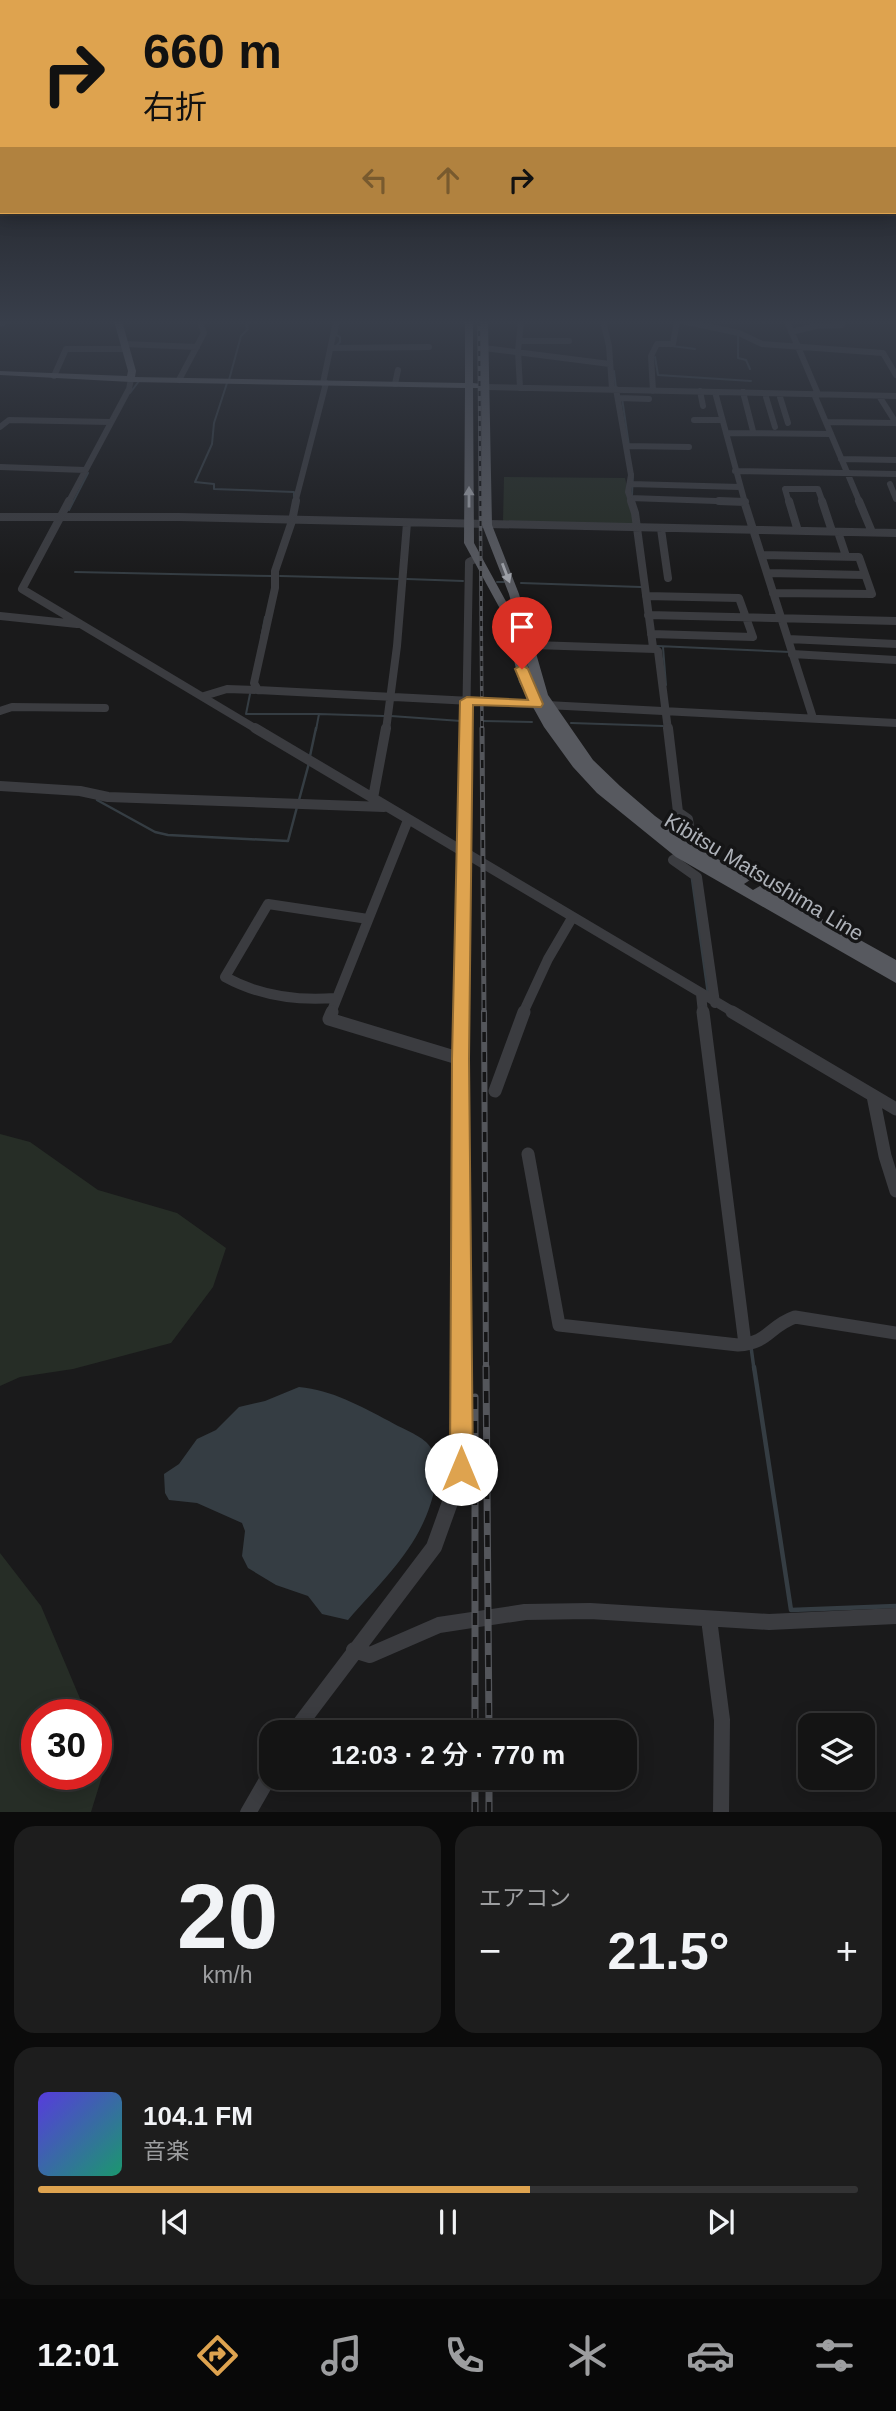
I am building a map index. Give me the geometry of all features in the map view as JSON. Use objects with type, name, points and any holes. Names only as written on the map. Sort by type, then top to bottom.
[{"type":"main road","name":"Kibitsu Matsushima Line","points":[[469,406],[469,543],[475,559],[509,616],[525,682],[577,764],[602,790],[686,851],[896,978]]},
{"type":"main road","name":"Kibitsu Matsushima Line","points":[[486,406],[487,525],[514,594],[542,705]]},
{"type":"main road","name":"Kibitsu Matsushima Line","points":[[686,851],[896,966]]},
{"type":"street","points":[[119,406],[22,589],[896,1109]]},
{"type":"street","points":[[258,690],[254,683],[275,588],[275,571],[292,522],[298,487],[319,406]]},
{"type":"street","points":[[622,406],[632,498],[639,528],[655,649],[658,650],[683,816],[688,820],[690,834],[699,844],[673,861],[697,877],[707,998],[749,1344]]},
{"type":"street","points":[[719,406],[735,471],[813,718]]},
{"type":"street","points":[[745,406],[753,431]]},
{"type":"street","points":[[770,406],[775,427]]},
{"type":"street","points":[[782,406],[788,424]]},
{"type":"street","points":[[820,406],[872,532]]},
{"type":"street","points":[[691,408],[694,422],[722,420]]},
{"type":"street","points":[[826,422],[893,418]]},
{"type":"street","points":[[0,427],[9,420],[110,422]]},
{"type":"street","points":[[726,433],[831,435]]},
{"type":"street","points":[[628,446],[689,447]]},
{"type":"street","points":[[841,459],[896,460]]},
{"type":"street","points":[[0,467],[85,470]]},
{"type":"street","points":[[735,471],[896,474]]},
{"type":"street","points":[[890,484],[896,499]]},
{"type":"street","points":[[632,485],[740,487]]},
{"type":"street","points":[[798,531],[785,489],[818,489],[846,556]]},
{"type":"street","points":[[632,498],[745,502]]},
{"type":"street","points":[[0,517],[872,532],[895,535]]},
{"type":"street","points":[[373,798],[382,765],[403,585],[402,559],[407,523]]},
{"type":"street","points":[[661,529],[668,578]]},
{"type":"street","points":[[762,555],[859,557],[872,594],[773,593]]},
{"type":"street","points":[[303,1720],[434,1547],[461,1469],[461,1059],[469,562],[475,559]]},
{"type":"street","points":[[768,573],[865,575]]},
{"type":"street","points":[[648,596],[739,598],[753,637],[654,634]]},
{"type":"street","points":[[651,615],[896,621]]},
{"type":"street","points":[[0,616],[80,624]]},
{"type":"street","points":[[788,639],[896,644]]},
{"type":"street","points":[[534,645],[655,649]]},
{"type":"street","points":[[792,653],[896,660]]},
{"type":"street","points":[[204,696],[227,689],[258,690],[896,723]]},
{"type":"street","points":[[0,711],[12,707],[105,708]]},
{"type":"street","points":[[0,786],[80,791],[108,797],[387,807]]},
{"type":"street","points":[[408,820],[335,998],[329,1019],[461,1059]]},
{"type":"street","points":[[335,998],[320,1000],[254,992],[225,977],[268,904],[368,919]]},
{"type":"street","points":[[495,1091],[522,1016],[547,960],[572,918]]},
{"type":"street","points":[[873,1096],[885,1156],[896,1191]]},
{"type":"street","points":[[528,1154],[559,1325],[738,1345],[749,1344],[795,1317],[896,1333]]},
{"type":"street","points":[[354,1650],[370,1655],[439,1625],[525,1612],[590,1611],[769,1622],[896,1616]]},
{"type":"street","points":[[709,1619],[722,1720],[721,1812]]},
{"type":"street","points":[[248,1812],[261,1790]]},
{"type":"shaded area","points":[[504,477],[625,478],[636,525],[503,521]]},
{"type":"shaded area","points":[[0,1134],[30,1142],[98,1190],[177,1213],[226,1248],[213,1287],[171,1343],[73,1369],[20,1377],[0,1386]]},
{"type":"shaded area","points":[[299,1387],[323,1391],[346,1400],[413,1433],[430,1446],[436,1461],[436,1482],[431,1504],[414,1541],[348,1620],[322,1614],[308,1596],[276,1585],[248,1568],[242,1556],[245,1531],[242,1523],[197,1503],[169,1500],[165,1493],[164,1474],[179,1464],[197,1439],[216,1430],[239,1407],[265,1401]]},
{"type":"shaded area","points":[[0,1553],[41,1606],[80,1699],[21,1699],[21,1790],[98,1790],[91,1812],[0,1812]]},
{"type":"waterway","points":[[220,406],[214,423],[212,444],[195,482],[214,484],[214,489],[294,492],[294,497]]},
{"type":"waterway","points":[[623,406],[629,446]]},
{"type":"waterway","points":[[69,510],[88,473]]},
{"type":"waterway","points":[[632,495],[633,474]]},
{"type":"waterway","points":[[75,572],[272,576]]},
{"type":"waterway","points":[[280,576],[399,579]]},
{"type":"waterway","points":[[407,579],[463,581]]},
{"type":"waterway","points":[[497,582],[504,582]]},
{"type":"waterway","points":[[521,583],[641,587]]},
{"type":"waterway","points":[[261,638],[265,617]]},
{"type":"waterway","points":[[657,646],[790,652]]},
{"type":"waterway","points":[[663,647],[666,685]]},
{"type":"waterway","points":[[250,694],[246,714],[319,714]]},
{"type":"waterway","points":[[316,730],[319,714]]},
{"type":"waterway","points":[[319,714],[384,716]]},
{"type":"waterway","points":[[391,716],[461,721]]},
{"type":"waterway","points":[[483,721],[532,722]]},
{"type":"waterway","points":[[571,723],[663,726]]},
{"type":"waterway","points":[[310,756],[316,728]]},
{"type":"waterway","points":[[299,800],[309,763]]},
{"type":"waterway","points":[[97,800],[155,832],[168,835],[288,841],[297,807]]},
{"type":"waterway","points":[[692,879],[708,994]]},
{"type":"waterway","points":[[751,1347],[754,1369]]},
{"type":"waterway","points":[[754,1367],[791,1610],[896,1606]]},
{"type":"railway","points":[[480,406],[482,730]]},
{"type":"railway","points":[[482,728],[484,1013]]},
{"type":"railway","points":[[484,1012],[486,1369]]},
{"type":"railway","points":[[486,1367],[489,1720]]},
{"type":"railway","points":[[475,1397],[475,1720]]},
{"type":"railway","points":[[475,1790],[475,1812]]},
{"type":"railway","points":[[489,1790],[489,1812]]},
{"type":"route","points":[[461,1469],[461,1059],[467,701],[536,704],[522,669]]}]
